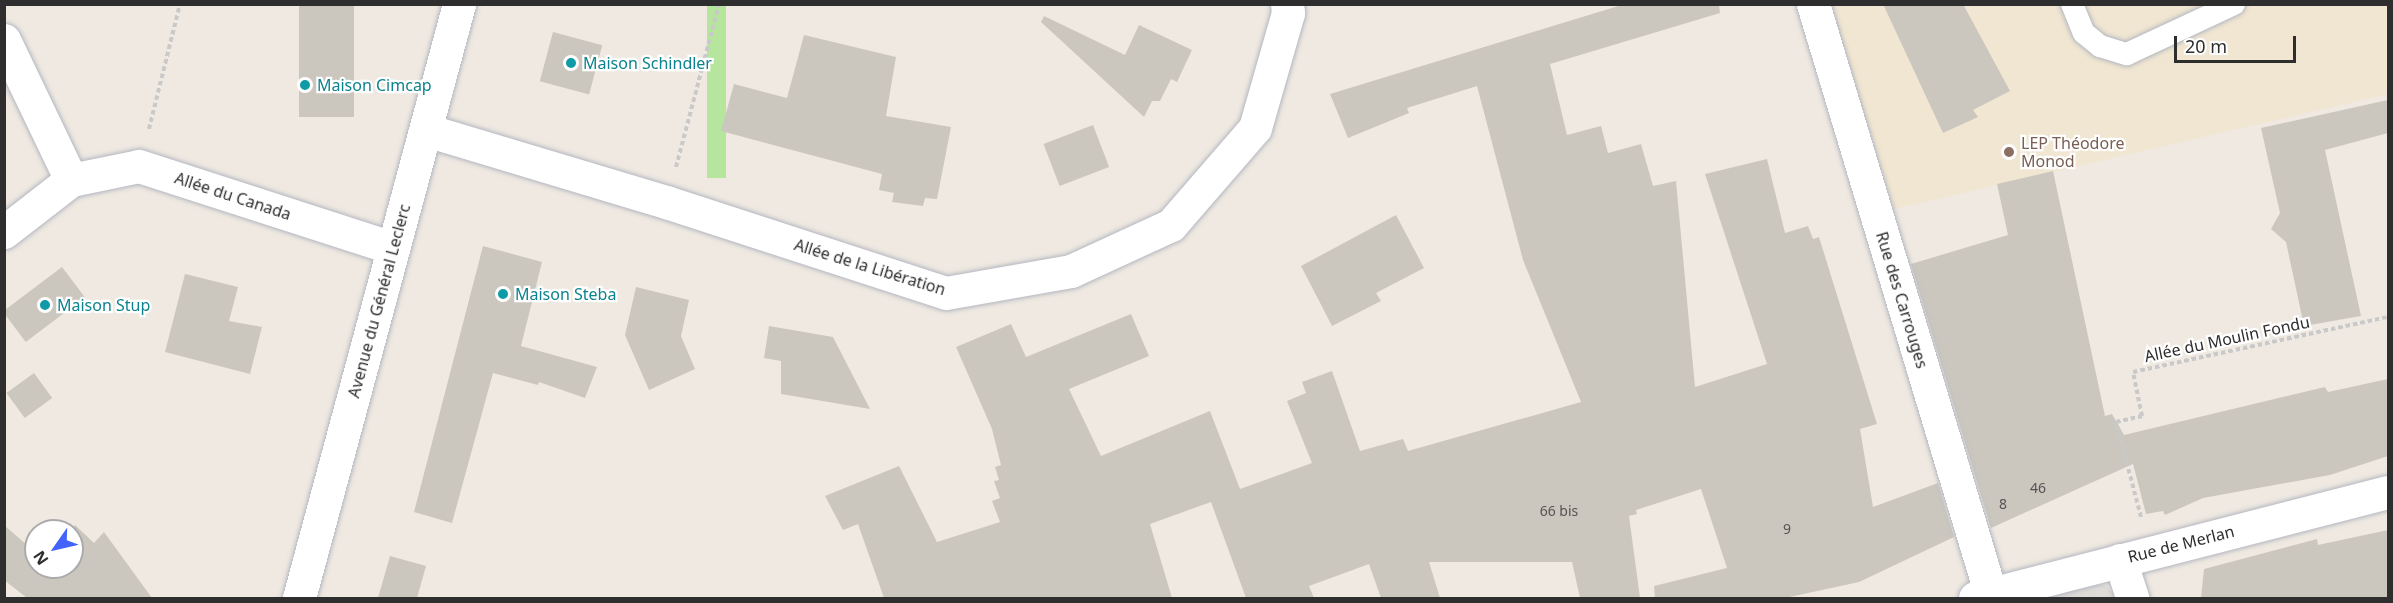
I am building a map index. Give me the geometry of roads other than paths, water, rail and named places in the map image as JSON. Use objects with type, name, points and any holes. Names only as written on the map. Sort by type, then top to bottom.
[{"type":"street","name":"Avenue du Général Leclerc","points":[[299,598],[459,4]]},
{"type":"street","name":"Allée de la Libération","points":[[426,130],[666,202],[946,293],[1071,271],[1172,225],[1255,128],[1288,13],[1287,4]]},
{"type":"street","name":"Rue des Carrouges","points":[[1813,4],[1983,597]]},
{"type":"street","points":[[4,40],[71,180],[4,232]]},
{"type":"street","name":"Allée du Canada","points":[[71,180],[140,166],[393,248]]},
{"type":"street","name":"Rue de Merlan","points":[[1983,597],[2157,550],[2388,492]]},
{"type":"street","points":[[2120,560],[2132,598]]},
{"type":"lane","points":[[2072,4],[2084,33],[2100,46],[2127,54],[2234,4]]},
{"type":"place","name":"Maison Schindler","points":[[571,63]]},
{"type":"place","name":"Maison Cimcap","points":[[305,85]]},
{"type":"place","name":"LEP Théodore Monod","points":[[2009,152]]},
{"type":"place","name":"Maison Steba","points":[[503,294]]},
{"type":"place","name":"Maison Stup","points":[[45,305]]}]
